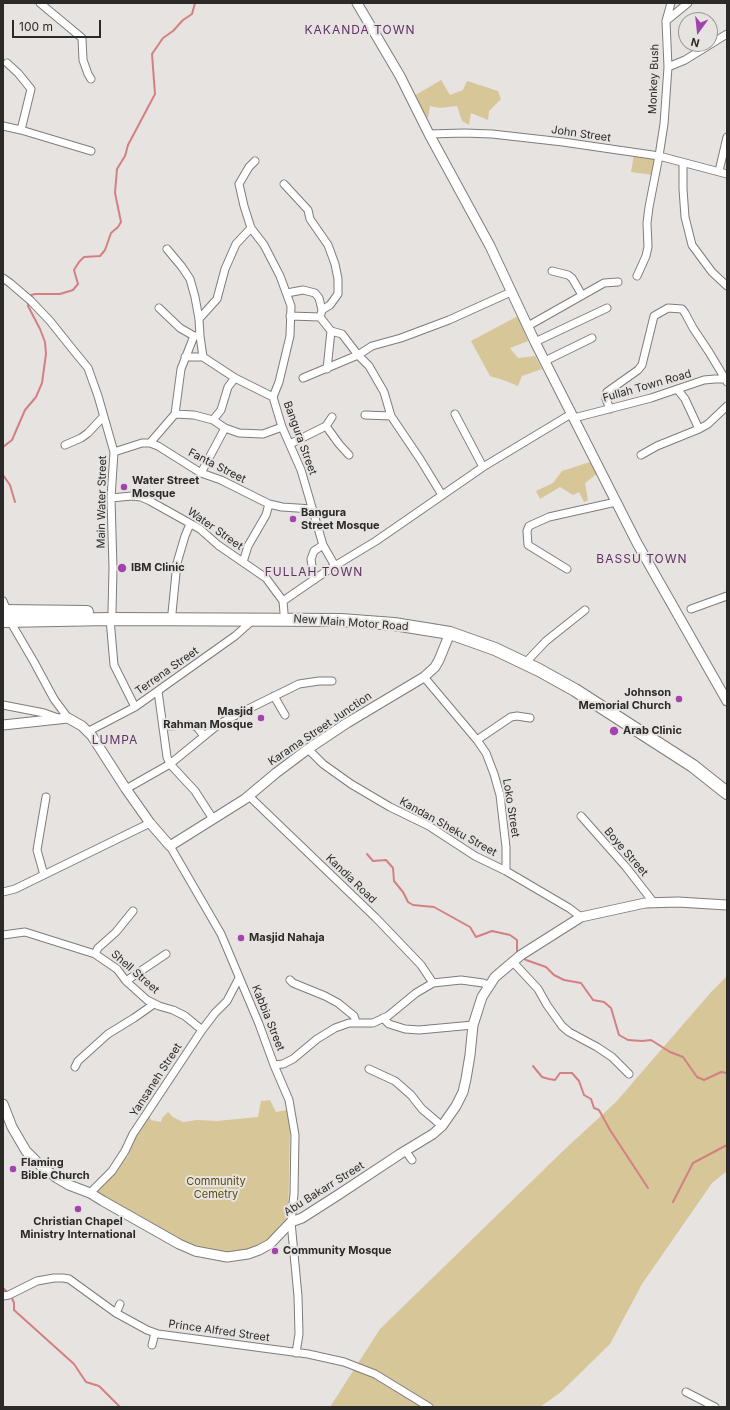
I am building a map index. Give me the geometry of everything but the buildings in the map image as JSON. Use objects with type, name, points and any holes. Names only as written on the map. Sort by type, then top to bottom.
[{"type":"highway","name":"New Main Motor Road","points":[[5,613],[111,615],[182,620],[341,620],[394,624],[450,633],[495,649],[539,670],[575,690],[693,766],[727,793]]},
{"type":"highway","name":"New Main Motor Road","points":[[111,615],[172,613],[284,613],[394,619],[452,627],[497,644],[529,659],[581,688],[696,762],[727,786]]},
{"type":"street","points":[[40,3],[82,38],[83,60],[91,79]]},
{"type":"street","points":[[357,3],[400,76],[429,134],[490,246],[535,342],[637,544],[727,701]]},
{"type":"street","name":"Monkey Bush","points":[[637,276],[646,256],[648,247],[647,223],[649,207],[664,124],[668,67],[666,21],[671,3]]},
{"type":"street","points":[[666,21],[688,3]]},
{"type":"street","points":[[668,67],[685,60],[727,34]]},
{"type":"street","points":[[8,63],[31,89],[21,130]]},
{"type":"street","points":[[3,126],[91,151]]},
{"type":"street","name":"John Street","points":[[429,134],[464,133],[525,137],[659,156],[727,174]]},
{"type":"street","points":[[719,171],[727,137]]},
{"type":"street","name":"Bangura Street","points":[[255,161],[239,184],[244,206],[251,228],[264,245],[280,276],[291,306],[290,336],[279,382],[273,397],[282,428],[301,470],[323,545],[334,566]]},
{"type":"street","points":[[683,163],[685,217],[692,245],[712,272],[727,286]]},
{"type":"street","points":[[284,184],[308,210],[310,219],[328,245],[335,264],[338,279],[338,294],[330,304],[322,310]]},
{"type":"street","points":[[199,319],[217,299],[225,268],[236,244],[251,228]]},
{"type":"street","points":[[114,452],[142,443],[150,443],[175,414],[181,369],[197,336],[199,319],[190,279],[167,249]]},
{"type":"street","points":[[552,271],[568,275],[572,278],[582,295]]},
{"type":"street","name":"Main Water Street","points":[[3,278],[10,282],[31,301],[50,321],[88,368],[114,452],[111,498],[113,568],[111,615],[114,665],[135,707]]},
{"type":"street","points":[[528,326],[604,283],[618,282]]},
{"type":"street","points":[[287,293],[303,290],[318,295],[322,310],[320,318]]},
{"type":"street","points":[[303,378],[358,355],[372,346],[401,338],[449,320],[511,292]]},
{"type":"street","points":[[159,308],[180,328],[197,336],[203,358]]},
{"type":"street","points":[[535,342],[607,308]]},
{"type":"street","points":[[610,409],[606,399],[608,392],[623,379],[638,370],[642,365],[654,316],[668,308],[682,309],[686,313],[693,328],[726,380]]},
{"type":"street","points":[[290,316],[320,318],[331,331],[342,334],[358,355],[369,366],[376,377],[384,392],[391,416],[442,495]]},
{"type":"street","points":[[326,369],[331,331]]},
{"type":"street","points":[[545,361],[592,338]]},
{"type":"street","points":[[186,357],[203,358],[235,378],[273,397]]},
{"type":"street","points":[[213,420],[221,410],[228,387],[235,378]]},
{"type":"street","name":"Fullah Town Road","points":[[283,600],[334,566],[376,541],[483,468],[572,416],[610,409],[678,390],[704,380],[726,380]]},
{"type":"street","points":[[678,390],[685,400],[699,429]]},
{"type":"street","points":[[641,455],[657,446],[708,424],[727,406]]},
{"type":"street","points":[[175,414],[194,415],[213,420],[225,428],[240,433],[263,434],[282,428]]},
{"type":"street","points":[[455,414],[483,468]]},
{"type":"street","points":[[365,416],[391,416]]},
{"type":"street","points":[[65,444],[81,438],[88,433],[103,417]]},
{"type":"street","points":[[290,444],[326,426],[332,417]]},
{"type":"street","points":[[326,426],[349,455]]},
{"type":"street","points":[[201,473],[225,428]]},
{"type":"street","name":"Fanta Street","points":[[150,443],[158,446],[201,473],[220,480],[269,504],[282,507],[312,508]]},
{"type":"street","name":"Water Street","points":[[111,498],[132,496],[150,500],[200,529],[218,544],[266,578],[283,600]]},
{"type":"street","points":[[567,569],[528,545],[527,531],[529,526],[549,517],[616,502]]},
{"type":"street","points":[[243,562],[248,546],[263,521],[269,504]]},
{"type":"street","points":[[172,613],[177,563],[190,524]]},
{"type":"street","points":[[314,580],[310,559],[314,551],[323,545]]},
{"type":"street","points":[[691,609],[727,596]]},
{"type":"street","points":[[283,600],[284,613]]},
{"type":"street","points":[[529,659],[546,641],[585,610]]},
{"type":"street","points":[[5,613],[54,699],[68,718]]},
{"type":"street","name":"Terrena Street","points":[[89,732],[135,707],[235,636],[253,619]]},
{"type":"street","name":"Karama Street Junction","points":[[170,846],[250,796],[276,773],[308,749],[354,719],[424,677],[435,667],[450,633]]},
{"type":"street","name":"Loko Street","points":[[424,677],[477,740],[486,753],[500,795],[506,847],[506,871]]},
{"type":"street","points":[[126,790],[170,764],[219,724],[299,684],[332,681]]},
{"type":"street","points":[[158,690],[167,757],[170,764],[194,791],[213,819]]},
{"type":"street","points":[[274,696],[285,715]]},
{"type":"street","points":[[3,705],[44,713],[58,718]]},
{"type":"street","points":[[477,740],[511,717],[517,716],[530,718]]},
{"type":"street","points":[[3,725],[68,718],[77,722],[89,732]]},
{"type":"street","points":[[163,726],[191,725],[196,727],[204,736]]},
{"type":"street","name":"Kabbia Street","points":[[89,732],[126,790],[150,823],[170,846],[221,934],[289,1100],[295,1135],[294,1194],[291,1222],[298,1296],[299,1334],[296,1353]]},
{"type":"street","name":"Kandan Sheku Street","points":[[308,749],[323,764],[351,784],[390,807],[429,826],[475,856],[506,871],[569,908],[581,917]]},
{"type":"street","name":"Kandia Road","points":[[250,796],[376,918],[421,965],[433,983]]},
{"type":"street","points":[[44,875],[37,850],[46,797]]},
{"type":"street","name":"Boye Street","points":[[581,816],[626,867],[654,903]]},
{"type":"street","points":[[3,892],[15,889],[150,823]]},
{"type":"street","name":"Abu Bakarr Street","points":[[3,1104],[12,1127],[26,1150],[41,1166],[69,1185],[90,1193],[179,1244],[195,1251],[227,1257],[248,1254],[270,1244],[291,1222],[302,1218],[405,1150],[433,1134],[442,1126],[456,1106],[463,1092],[470,1054],[472,1025],[482,997],[496,977],[521,955],[581,917],[644,903],[678,902],[727,905]]},
{"type":"street","points":[[95,954],[98,948],[116,932],[133,911]]},
{"type":"street","name":"Shell Street","points":[[3,935],[25,932],[95,954],[117,969],[126,981],[147,1000],[185,1016],[202,1030]]},
{"type":"street","points":[[126,981],[166,954]]},
{"type":"street","points":[[514,962],[538,988],[547,1006],[562,1026],[569,1032],[612,1057],[629,1074]]},
{"type":"street","name":"Yansaneh Street","points":[[90,1193],[112,1171],[126,1151],[134,1134],[202,1030],[215,1013],[227,1001],[239,978]]},
{"type":"street","points":[[290,980],[293,983],[338,1003],[354,1016],[356,1022]]},
{"type":"street","points":[[274,1065],[284,1064],[293,1059],[317,1039],[335,1028],[348,1023],[373,1023],[388,1016],[416,993],[433,983],[461,980],[483,983],[489,986]]},
{"type":"street","points":[[75,1067],[78,1060],[108,1034],[154,1004]]},
{"type":"street","points":[[383,1018],[389,1024],[412,1030],[472,1025]]},
{"type":"street","points":[[369,1069],[395,1081],[411,1095],[422,1109],[442,1126]]},
{"type":"street","points":[[405,1150],[412,1160]]},
{"type":"street","name":"Prince Alfred Street","points":[[8,1295],[37,1281],[54,1278],[69,1279],[116,1313],[146,1330],[155,1333],[296,1353],[344,1362],[375,1374],[429,1407]]},
{"type":"street","points":[[116,1313],[120,1304]]},
{"type":"street","points":[[152,1345],[155,1333]]},
{"type":"street","points":[[686,1392],[715,1407]]},
{"type":"green space","points":[[441,80],[450,95],[463,90],[467,81],[498,91],[501,99],[489,111],[488,120],[471,113],[469,125],[462,121],[457,106],[439,108],[430,106],[428,118],[425,116],[414,96]]},
{"type":"green space","points":[[634,154],[655,158],[653,175],[631,172]]},
{"type":"green space","points":[[518,316],[528,341],[510,348],[518,358],[535,356],[542,369],[522,376],[518,386],[490,376],[471,341]]},
{"type":"green space","points":[[593,461],[598,473],[585,483],[588,500],[584,502],[579,492],[573,495],[560,487],[540,499],[536,491],[553,483],[562,471]]},
{"type":"green space","points":[[727,976],[727,1171],[712,1183],[642,1284],[610,1344],[561,1392],[540,1407],[330,1407],[380,1329],[564,1150],[616,1102],[712,991]]},
{"type":"green space","name":"Community Cemetry","points":[[270,1100],[276,1112],[287,1110],[290,1128],[288,1224],[278,1233],[260,1244],[246,1251],[218,1256],[198,1254],[93,1193],[128,1156],[136,1133],[148,1113],[151,1120],[161,1122],[162,1118],[168,1112],[173,1117],[183,1122],[197,1120],[217,1121],[258,1117],[261,1101]]},
{"type":"waterway","points":[[3,447],[12,440],[25,410],[36,397],[42,383],[46,354],[45,342],[28,306],[29,299],[31,295],[35,294],[60,294],[73,290],[78,284],[74,270],[79,262],[84,257],[100,256],[105,250],[111,233],[121,222],[115,193],[117,169],[125,156],[128,145],[155,94],[152,54],[163,38],[192,14],[195,3]]},
{"type":"waterway","points":[[3,475],[10,485],[15,502]]},
{"type":"waterway","points":[[367,854],[373,861],[386,860],[393,868],[394,881],[403,892],[408,902],[413,905],[434,907],[470,927],[476,937],[492,931],[510,935],[517,940],[517,953],[519,954]]},
{"type":"waterway","points":[[522,956],[526,960],[546,967],[554,975],[564,980],[581,983],[593,1000],[604,1002],[611,1008],[619,1035],[628,1040],[651,1040],[670,1052],[683,1057],[697,1077],[704,1080],[721,1072],[727,1073]]},
{"type":"waterway","points":[[533,1066],[542,1077],[549,1079],[555,1080],[560,1073],[572,1073],[579,1081],[584,1095],[591,1099],[594,1108],[599,1110],[610,1130],[648,1188]]},
{"type":"waterway","points":[[673,1202],[693,1163],[727,1145]]},
{"type":"waterway","points":[[3,1288],[8,1293]]},
{"type":"waterway","points":[[11,1296],[14,1303],[14,1310],[74,1364],[86,1382],[99,1386],[120,1407]]},
{"type":"place","name":"Water Street Mosque","points":[[124,487]]},
{"type":"place","name":"Bangura Street Mosque","points":[[293,519]]},
{"type":"place","name":"IBM Clinic","points":[[122,568]]},
{"type":"place","name":"Johnson Memorial Church","points":[[679,699]]},
{"type":"place","name":"Masjid Rahman Mosque","points":[[261,718]]},
{"type":"place","name":"Arab Clinic","points":[[614,731]]},
{"type":"place","name":"Masjid Nahaja","points":[[241,938]]},
{"type":"place","name":"Flaming Bible Church","points":[[13,1169]]},
{"type":"place","name":"Christian Chapel Ministry International","points":[[78,1209]]},
{"type":"place","name":"Community Mosque","points":[[275,1251]]},
{"type":"district","name":"KAKANDA TOWN","points":[[360,30]]},
{"type":"district","name":"BASSU TOWN","points":[[642,559]]},
{"type":"district","name":"FULLAH TOWN","points":[[314,572]]},
{"type":"district","name":"LUMPA","points":[[115,740]]}]
